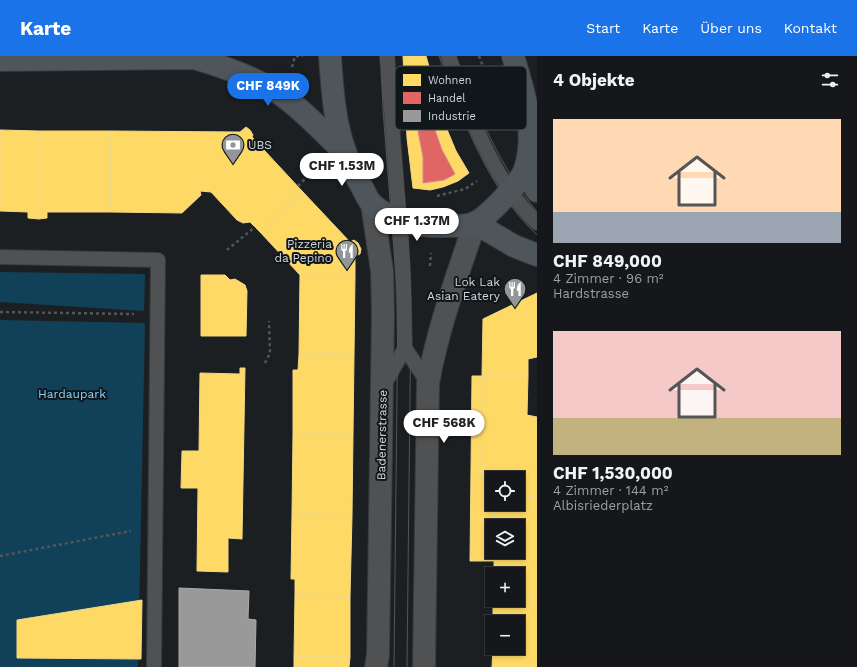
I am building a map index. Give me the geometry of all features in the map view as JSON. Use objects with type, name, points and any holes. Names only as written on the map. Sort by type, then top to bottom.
[{"type":"main road","points":[[330,56],[334,105],[344,152],[372,204],[399,221],[432,227],[474,223],[514,246],[537,255]]},
{"type":"main road","points":[[513,56],[516,66]]},
{"type":"main road","points":[[0,60],[197,57],[224,67],[283,96],[308,116],[344,152]]},
{"type":"main road","points":[[474,223],[511,191],[525,170],[530,130],[527,108]]},
{"type":"main road","points":[[525,170],[537,191]]},
{"type":"street","name":"Badenerstrasse","points":[[372,204],[382,271],[382,388],[378,655],[376,667]]},
{"type":"street","points":[[424,667],[428,383],[434,351],[474,223]]},
{"type":"lane","points":[[382,388],[405,348],[403,270],[387,56]]},
{"type":"lane","points":[[448,56],[452,66]]},
{"type":"lane","points":[[478,130],[495,166],[511,191],[537,223]]},
{"type":"lane","points":[[0,257],[158,260],[154,667]]},
{"type":"lane","points":[[405,348],[428,383]]},
{"type":"path","points":[[292,67],[295,56]]},
{"type":"path","points":[[298,186],[308,176]]},
{"type":"path","points":[[227,250],[255,227]]},
{"type":"path","points":[[0,312],[158,314]]},
{"type":"path","points":[[264,363],[270,353],[269,321]]},
{"type":"path","points":[[0,556],[155,526]]},
{"type":"green space","points":[[0,272],[145,274],[144,311],[0,302]]},
{"type":"green space","name":"Hardaupark","points":[[0,320],[145,323],[138,667],[0,667]]},
{"type":"building: Wohnen","points":[[403,56],[426,56],[429,66],[403,66]]},
{"type":"building: Wohnen","points":[[246,127],[253,135],[252,137],[302,191],[260,232],[250,222],[243,223],[237,220],[211,192],[200,191],[201,195],[182,213],[110,212],[111,131],[240,132]]},
{"type":"building: Wohnen","points":[[0,130],[39,131],[39,219],[28,218],[28,212],[0,211]]},
{"type":"building: Wohnen","points":[[407,130],[422,130],[418,131],[423,157],[423,183],[444,180],[455,174],[442,150],[435,130],[447,130],[456,151],[469,173],[458,181],[443,187],[430,190],[413,188]]},
{"type":"building: Wohnen","points":[[39,131],[111,131],[110,212],[47,212],[47,218],[39,219]]},
{"type":"building: Wohnen","points":[[302,191],[350,242],[354,240],[358,243],[361,249],[360,254],[355,256],[355,276],[300,275],[260,232]]},
{"type":"building: Wohnen","points":[[201,275],[225,275],[230,280],[235,279],[245,285],[247,291],[246,336],[201,336]]},
{"type":"building: Wohnen","points":[[300,275],[355,276],[354,355],[299,354]]},
{"type":"building: Wohnen","points":[[537,293],[537,357],[528,359],[528,376],[482,376],[483,319]]},
{"type":"building: Wohnen","points":[[299,354],[354,355],[353,435],[293,434],[293,370],[298,370]]},
{"type":"building: Wohnen","points":[[240,368],[245,368],[242,539],[228,538],[228,572],[197,571],[198,488],[181,488],[182,451],[199,451],[200,373],[240,374]]},
{"type":"building: Wohnen","points":[[472,376],[482,376],[481,479],[485,479],[485,511],[495,511],[494,519],[485,519],[485,559],[494,559],[494,561],[470,561]]},
{"type":"building: Wohnen","points":[[482,376],[528,376],[527,415],[537,417],[537,497],[525,496],[525,471],[485,471],[485,479],[481,479]]},
{"type":"building: Wohnen","points":[[293,434],[353,435],[352,516],[292,514]]},
{"type":"building: Wohnen","points":[[525,496],[537,497],[537,597],[525,597],[525,567],[494,567],[494,559],[525,559],[525,519],[494,519],[495,511],[525,511]]},
{"type":"building: Wohnen","points":[[292,514],[352,516],[350,597],[295,594],[295,579],[291,579]]},
{"type":"building: Wohnen","points":[[295,594],[350,597],[350,657],[294,657]]},
{"type":"building: Wohnen","points":[[525,597],[537,597],[537,667],[492,667],[493,655],[525,655],[525,615],[493,615],[493,607],[525,607]]},
{"type":"building: Wohnen","points":[[142,600],[141,659],[17,658],[17,620]]},
{"type":"building: Wohnen","points":[[294,657],[350,657],[349,667],[294,667]]},
{"type":"building: Handel","points":[[435,130],[442,150],[455,174],[444,180],[423,183],[423,157],[418,131]]},
{"type":"building: Industrie","points":[[179,588],[249,591],[248,619],[256,620],[255,667],[179,667]]},
{"type":"tram line","points":[[381,56],[383,110],[398,302],[394,667]]},
{"type":"tram line","points":[[394,56],[395,82]]},
{"type":"tram line","points":[[439,56],[443,66]]},
{"type":"tram line","points":[[456,56],[460,66]]},
{"type":"tram line","points":[[398,130],[408,236],[411,303],[407,667]]},
{"type":"tram line","points":[[468,130],[490,174],[504,196],[519,216],[537,235]]},
{"type":"tram line","points":[[487,130],[511,176],[537,212]]},
{"type":"place","name":"UBS","points":[[233,164]]},
{"type":"place","name":"Pizzeria da Pepino","points":[[347,270]]},
{"type":"place","name":"Lok Lak Asian Eatery","points":[[515,308]]}]
